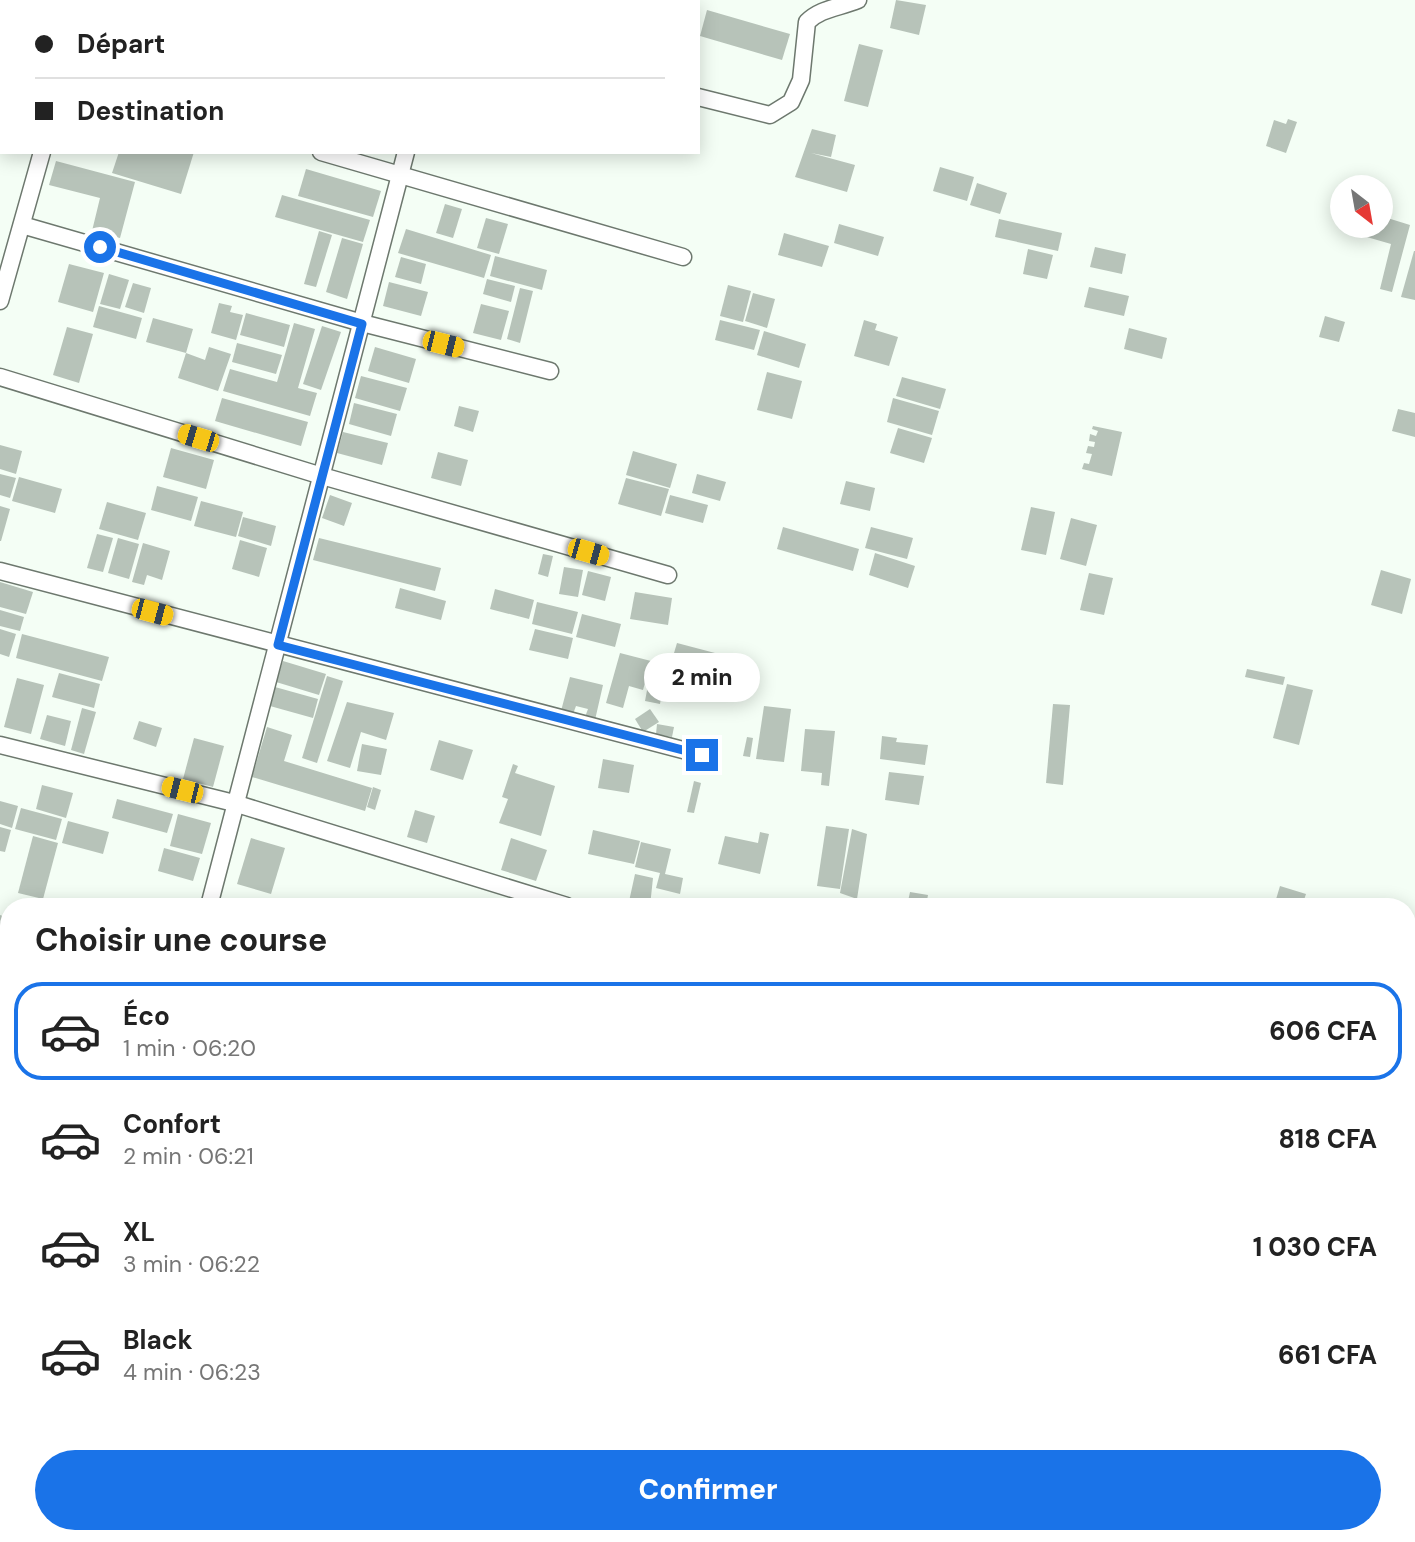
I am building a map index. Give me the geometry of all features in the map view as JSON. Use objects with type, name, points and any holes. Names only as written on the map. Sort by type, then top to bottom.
[{"type":"street","points":[[700,98],[770,115],[791,102],[804,67],[807,22],[818,11],[840,8],[858,0]]},
{"type":"street","points":[[0,301],[41,154]]},
{"type":"street","points":[[328,154],[683,257]]},
{"type":"street","points":[[211,898],[406,154]]},
{"type":"street","points":[[22,225],[362,324],[550,371]]},
{"type":"street","points":[[0,377],[322,475],[668,575]]},
{"type":"street","points":[[0,571],[702,755]]},
{"type":"street","points":[[0,745],[234,803],[541,898]]},
{"type":"building","points":[[896,0],[926,5],[919,35],[890,28]]},
{"type":"building","points":[[707,10],[790,34],[782,60],[700,36]]},
{"type":"building","points":[[859,44],[883,50],[868,107],[844,101]]},
{"type":"building","points":[[1288,119],[1297,122],[1286,153],[1266,146],[1274,120],[1286,124]]},
{"type":"building","points":[[812,129],[836,135],[831,157],[811,153],[855,165],[847,192],[795,177]]},
{"type":"building","points":[[118,154],[193,154],[181,194],[112,173]]},
{"type":"building","points":[[56,161],[135,182],[120,238],[92,231],[100,198],[49,185]]},
{"type":"building","points":[[940,167],[974,177],[967,201],[933,191]]},
{"type":"building","points":[[306,169],[381,191],[373,217],[298,196]]},
{"type":"building","points":[[977,183],[1007,193],[1000,214],[970,205]]},
{"type":"building","points":[[282,195],[370,220],[363,242],[275,217]]},
{"type":"building","points":[[445,204],[462,209],[453,238],[436,233]]},
{"type":"building","points":[[486,218],[508,224],[499,254],[477,248]]},
{"type":"building","points":[[999,219],[1062,233],[1058,251],[995,237]]},
{"type":"building","points":[[1393,220],[1410,225],[1392,292],[1380,289],[1391,244],[1370,238],[1393,238]]},
{"type":"building","points":[[839,224],[884,237],[878,256],[834,243]]},
{"type":"building","points":[[406,229],[491,255],[484,278],[398,253]]},
{"type":"building","points":[[319,231],[332,235],[316,287],[304,284]]},
{"type":"building","points":[[784,233],[829,246],[822,267],[778,255]]},
{"type":"building","points":[[342,238],[363,244],[347,299],[326,292]]},
{"type":"building","points":[[1095,247],[1126,254],[1122,274],[1090,267]]},
{"type":"building","points":[[1028,249],[1053,255],[1047,279],[1023,274]]},
{"type":"building","points":[[1415,251],[1415,300],[1401,297]]},
{"type":"building","points":[[495,256],[547,270],[542,290],[490,276]]},
{"type":"building","points":[[401,257],[426,264],[421,284],[395,277]]},
{"type":"building","points":[[69,264],[104,273],[93,312],[58,302]]},
{"type":"building","points":[[109,274],[129,280],[120,309],[100,304]]},
{"type":"building","points":[[487,279],[515,286],[511,302],[483,294]]},
{"type":"building","points":[[389,282],[428,292],[421,316],[383,306]]},
{"type":"building","points":[[133,283],[151,288],[144,313],[125,307]]},
{"type":"building","points":[[728,285],[751,291],[743,322],[720,316]]},
{"type":"building","points":[[1089,287],[1129,296],[1124,316],[1084,307]]},
{"type":"building","points":[[520,288],[533,291],[520,343],[507,339]]},
{"type":"building","points":[[753,293],[775,299],[767,328],[745,321]]},
{"type":"building","points":[[219,303],[232,306],[230,312],[243,315],[236,340],[211,333]]},
{"type":"building","points":[[481,304],[509,311],[501,340],[473,333]]},
{"type":"building","points":[[99,306],[142,318],[136,339],[93,327]]},
{"type":"building","points":[[246,313],[290,325],[284,347],[240,335]]},
{"type":"building","points":[[1325,316],[1345,322],[1339,342],[1319,337]]},
{"type":"building","points":[[153,318],[193,329],[186,353],[146,342]]},
{"type":"building","points":[[720,320],[760,330],[754,350],[715,340]]},
{"type":"building","points":[[864,320],[877,324],[875,330],[898,337],[889,366],[854,356]]},
{"type":"building","points":[[294,323],[315,329],[298,388],[317,393],[310,416],[223,391],[230,369],[277,382]]},
{"type":"building","points":[[322,326],[341,332],[321,390],[303,384]]},
{"type":"building","points":[[67,327],[93,334],[79,383],[53,375]]},
{"type":"building","points":[[1129,328],[1167,338],[1162,359],[1124,349]]},
{"type":"building","points":[[764,331],[806,344],[799,368],[757,355]]},
{"type":"building","points":[[237,343],[282,355],[276,374],[232,362]]},
{"type":"building","points":[[209,347],[231,354],[218,391],[178,378],[186,353],[205,360]]},
{"type":"building","points":[[375,347],[416,359],[409,383],[368,371]]},
{"type":"building","points":[[767,372],[802,381],[792,419],[757,410]]},
{"type":"building","points":[[361,376],[407,388],[400,411],[355,398]]},
{"type":"building","points":[[902,377],[946,389],[940,409],[896,396]]},
{"type":"building","points":[[222,398],[308,422],[301,446],[215,421]]},
{"type":"building","points":[[893,398],[939,411],[932,435],[887,422]]},
{"type":"building","points":[[354,403],[397,414],[391,436],[349,424]]},
{"type":"building","points":[[459,406],[479,411],[473,432],[454,426]]},
{"type":"building","points":[[1398,409],[1415,413],[1415,437],[1392,431]]},
{"type":"building","points":[[1093,426],[1122,432],[1112,476],[1082,469],[1084,463],[1089,464],[1092,454],[1086,453],[1088,446],[1094,447],[1095,442],[1089,441],[1090,434],[1096,436],[1098,431],[1092,429]]},
{"type":"building","points":[[898,428],[932,438],[924,463],[890,453]]},
{"type":"building","points":[[343,432],[388,443],[382,465],[337,453]]},
{"type":"building","points":[[0,445],[22,451],[16,474],[0,469]]},
{"type":"building","points":[[171,448],[214,460],[206,489],[163,477]]},
{"type":"building","points":[[633,451],[677,464],[670,488],[626,475]]},
{"type":"building","points":[[438,452],[468,460],[461,486],[431,478]]},
{"type":"building","points":[[0,474],[16,478],[10,498],[0,495]]},
{"type":"building","points":[[697,474],[726,482],[720,501],[692,493]]},
{"type":"building","points":[[19,477],[62,489],[55,513],[12,501]]},
{"type":"building","points":[[626,478],[669,489],[661,516],[618,504]]},
{"type":"building","points":[[846,481],[875,488],[870,511],[840,504]]},
{"type":"building","points":[[157,486],[198,497],[191,521],[151,510]]},
{"type":"building","points":[[330,495],[352,503],[344,526],[322,518]]},
{"type":"building","points":[[670,495],[708,505],[703,523],[665,513]]},
{"type":"building","points":[[201,501],[243,512],[236,537],[194,526]]},
{"type":"building","points":[[107,502],[146,513],[138,540],[99,529]]},
{"type":"building","points":[[0,506],[10,509],[1,541],[0,541]]},
{"type":"building","points":[[1031,507],[1055,512],[1046,555],[1021,550]]},
{"type":"building","points":[[243,517],[276,526],[271,546],[238,536]]},
{"type":"building","points":[[1071,518],[1097,525],[1086,566],[1060,559]]},
{"type":"building","points":[[783,527],[859,549],[853,571],[777,549]]},
{"type":"building","points":[[871,527],[913,538],[907,559],[865,548]]},
{"type":"building","points":[[97,534],[113,538],[103,572],[87,568]]},
{"type":"building","points":[[118,538],[139,544],[129,579],[108,573]]},
{"type":"building","points":[[319,538],[441,568],[435,591],[313,560]]},
{"type":"building","points":[[240,540],[267,548],[259,577],[232,569]]},
{"type":"building","points":[[143,543],[170,551],[162,580],[147,575],[144,585],[132,582]]},
{"type":"building","points":[[875,553],[915,566],[908,588],[869,575]]},
{"type":"building","points":[[543,554],[553,556],[548,577],[538,574]]},
{"type":"building","points":[[564,567],[583,570],[578,597],[559,594]]},
{"type":"building","points":[[1381,570],[1411,579],[1402,614],[1371,605]]},
{"type":"building","points":[[588,571],[611,577],[605,601],[582,595]]},
{"type":"building","points":[[1089,573],[1113,578],[1104,615],[1080,610]]},
{"type":"building","points":[[0,582],[33,592],[26,614],[0,607]]},
{"type":"building","points":[[400,588],[446,601],[441,620],[395,608]]},
{"type":"building","points":[[495,589],[534,600],[529,619],[490,609]]},
{"type":"building","points":[[635,592],[672,598],[668,625],[630,619]]},
{"type":"building","points":[[537,602],[578,612],[572,634],[532,624]]},
{"type":"building","points":[[0,610],[24,617],[20,631],[0,626]]},
{"type":"building","points":[[582,614],[621,624],[615,647],[576,637]]},
{"type":"building","points":[[0,629],[16,634],[9,657],[0,654]]},
{"type":"building","points":[[535,629],[573,638],[568,659],[529,650]]},
{"type":"building","points":[[22,634],[109,657],[102,681],[16,658]]},
{"type":"building","points":[[677,643],[715,653],[710,673],[671,663]]},
{"type":"building","points":[[620,653],[651,661],[643,690],[629,686],[623,708],[606,703]]},
{"type":"building","points":[[283,661],[326,674],[319,695],[276,682]]},
{"type":"building","points":[[652,664],[666,666],[660,704],[645,701]]},
{"type":"building","points":[[1247,669],[1285,677],[1283,685],[1245,677]]},
{"type":"building","points":[[59,673],[100,684],[94,708],[52,697]]},
{"type":"building","points":[[327,676],[343,681],[317,763],[302,758]]},
{"type":"building","points":[[570,677],[603,685],[595,720],[585,717],[588,709],[576,706],[573,714],[561,711]]},
{"type":"building","points":[[689,677],[714,683],[709,701],[685,696]]},
{"type":"building","points":[[17,678],[44,685],[31,734],[4,727]]},
{"type":"building","points":[[1287,684],[1313,690],[1299,745],[1273,738]]},
{"type":"building","points":[[275,687],[318,699],[313,718],[270,706]]},
{"type":"building","points":[[347,702],[394,713],[386,740],[361,732],[350,768],[327,761]]},
{"type":"building","points":[[1053,704],[1070,705],[1063,785],[1046,783]]},
{"type":"building","points":[[764,706],[791,709],[784,762],[756,759]]},
{"type":"building","points":[[82,708],[96,712],[84,754],[71,750]]},
{"type":"building","points":[[650,709],[659,722],[643,732],[635,719]]},
{"type":"building","points":[[47,715],[71,721],[65,746],[40,739]]},
{"type":"building","points":[[139,721],[162,728],[156,747],[133,739]]},
{"type":"building","points":[[657,724],[674,727],[672,737],[656,734]]},
{"type":"building","points":[[267,727],[292,735],[284,761],[372,788],[365,811],[252,777]]},
{"type":"building","points":[[805,729],[835,731],[829,786],[821,785],[822,773],[801,771]]},
{"type":"building","points":[[882,736],[897,738],[896,742],[928,745],[925,765],[880,759]]},
{"type":"building","points":[[747,737],[753,738],[750,757],[743,756]]},
{"type":"building","points":[[194,738],[224,746],[213,787],[183,779]]},
{"type":"building","points":[[439,740],[473,750],[463,780],[430,770]]},
{"type":"building","points":[[362,744],[387,749],[381,775],[357,771]]},
{"type":"building","points":[[603,759],[634,765],[629,793],[598,788]]},
{"type":"building","points":[[513,764],[518,766],[515,773],[555,786],[541,836],[499,823],[508,799],[502,797]]},
{"type":"building","points":[[889,772],[924,776],[919,805],[885,800]]},
{"type":"building","points":[[694,781],[701,783],[694,813],[687,812]]},
{"type":"building","points":[[42,785],[73,793],[66,818],[36,809]]},
{"type":"building","points":[[373,787],[381,790],[375,810],[367,807]]},
{"type":"building","points":[[117,799],[173,814],[167,833],[112,818]]},
{"type":"building","points":[[0,801],[18,806],[12,828],[0,824]]},
{"type":"building","points":[[21,808],[62,819],[56,840],[15,829]]},
{"type":"building","points":[[415,810],[435,816],[427,843],[407,837]]},
{"type":"building","points":[[178,814],[211,823],[202,854],[170,846]]},
{"type":"building","points":[[68,821],[109,832],[103,854],[62,843]]},
{"type":"building","points":[[826,826],[849,829],[840,889],[817,886]]},
{"type":"building","points":[[0,827],[11,830],[5,852],[0,851]]},
{"type":"building","points":[[852,829],[867,834],[857,898],[840,893]]},
{"type":"building","points":[[593,830],[640,841],[634,864],[588,854]]},
{"type":"building","points":[[760,832],[769,834],[760,874],[718,864],[725,836],[758,843]]},
{"type":"building","points":[[33,836],[58,843],[43,898],[18,893]]},
{"type":"building","points":[[251,838],[285,848],[271,894],[237,884]]},
{"type":"building","points":[[511,838],[547,850],[536,881],[501,870]]},
{"type":"building","points":[[641,842],[671,849],[665,874],[683,878],[680,894],[656,888],[660,873],[635,867]]},
{"type":"building","points":[[164,848],[200,858],[193,881],[158,871]]},
{"type":"building","points":[[635,874],[653,878],[651,898],[630,898]]},
{"type":"building","points":[[1280,886],[1306,894],[1305,898],[1276,898]]},
{"type":"building","points":[[910,892],[928,895],[927,898],[909,898]]},
{"type":"route","points":[[100,247],[362,324],[278,645],[702,755]]}]
